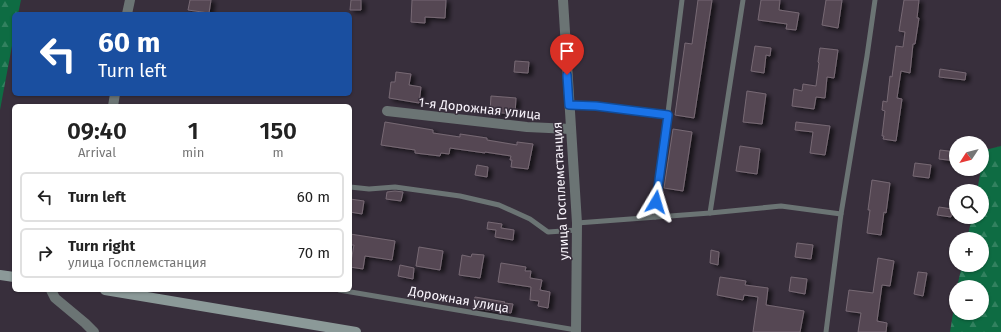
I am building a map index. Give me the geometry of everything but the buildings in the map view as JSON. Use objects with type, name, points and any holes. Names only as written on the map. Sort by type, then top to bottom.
[{"type":"main road","points":[[0,274],[12,277]]},
{"type":"main road","points":[[117,292],[356,332]]},
{"type":"street","points":[[127,12],[130,0]]},
{"type":"street","name":"улица Госплемстанция","points":[[563,0],[577,227],[576,331]]},
{"type":"street","name":"1-я Дорожная улица","points":[[387,111],[527,127],[571,129]]},
{"type":"street","points":[[52,292],[55,298],[94,332]]},
{"type":"lane","points":[[655,217],[682,0]]},
{"type":"lane","points":[[710,213],[743,0]]},
{"type":"lane","points":[[826,332],[841,214],[875,0]]},
{"type":"lane","points":[[569,105],[596,106],[668,115]]},
{"type":"lane","points":[[352,187],[369,189],[394,187],[460,196],[499,205],[530,219],[548,232],[655,217],[781,206],[841,214]]},
{"type":"lane","name":"Дорожная улица","points":[[351,292],[576,331]]},
{"type":"green space","points":[[0,0],[21,0],[18,12],[12,12],[12,46],[0,110]]},
{"type":"green space","points":[[1001,146],[1001,332],[950,332],[952,320],[989,320],[989,280],[959,280],[960,272],[989,272],[989,232],[969,232],[970,224],[989,224],[989,184],[978,184],[980,176],[989,176],[989,149]]},
{"type":"route","points":[[567,75],[569,105],[596,106],[668,115],[656,202]]}]
